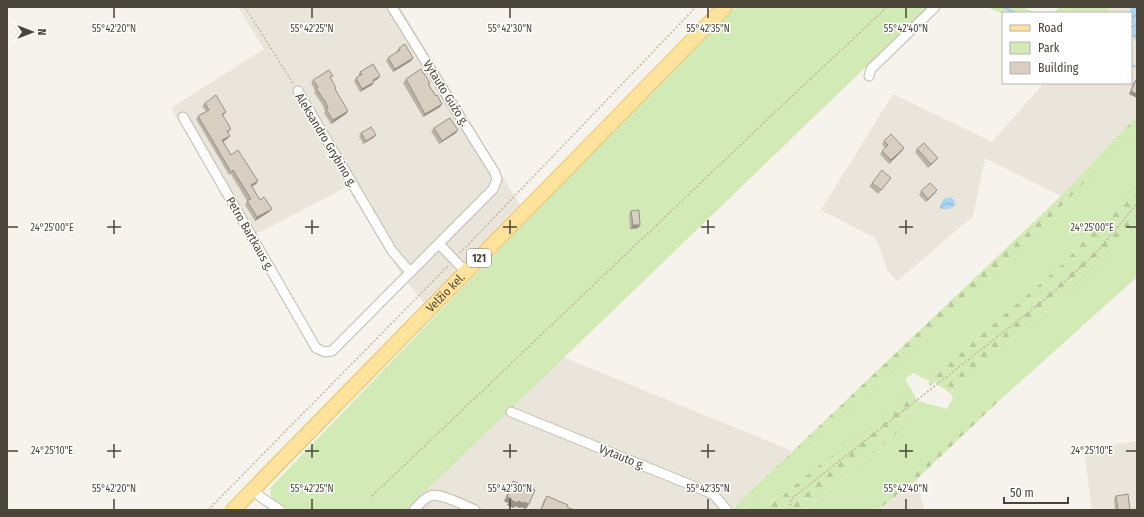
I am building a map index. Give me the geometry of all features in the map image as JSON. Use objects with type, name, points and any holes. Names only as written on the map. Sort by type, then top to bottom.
[{"type":"main road","name":"Velžio kel.","points":[[233,510],[725,7]]},
{"type":"street","name":"Vytauto Gužo g.","points":[[392,7],[496,173],[497,179],[493,189],[439,244]]},
{"type":"street","points":[[869,76],[871,69],[936,7]]},
{"type":"street","name":"Aleksandro Grybino g.","points":[[298,91],[392,251],[410,272]]},
{"type":"street","name":"Petro Bartkaus g.","points":[[183,117],[316,348],[320,351],[332,351],[410,272]]},
{"type":"street","points":[[410,272],[439,244],[466,272]]},
{"type":"street","name":"Vytauto g.","points":[[512,412],[713,494],[727,510]]},
{"type":"street","points":[[253,490],[280,510]]},
{"type":"street","points":[[414,510],[425,499],[432,495],[440,495],[475,510]]},
{"type":"path","name":"Aleksandro Grybino g.","points":[[245,7],[298,91]]},
{"type":"path","points":[[372,496],[887,7]]},
{"type":"path","points":[[790,510],[791,499],[1048,297],[1094,255],[1137,204]]},
{"type":"shaded area","points":[[238,7],[400,7],[520,205],[424,303],[401,274],[347,187],[248,238],[171,108],[264,49]]},
{"type":"shaded area","points":[[1112,7],[1137,7],[1137,116],[1061,196],[985,158],[973,216],[897,281],[887,270],[875,238],[821,210],[893,94],[992,142],[1043,84],[1132,84],[1132,12],[1107,12]]},
{"type":"shaded area","points":[[563,357],[792,451],[738,503],[734,510],[406,510]]},
{"type":"shaded area","points":[[1137,441],[1137,510],[1092,510],[1084,450]]},
{"type":"shaded area","points":[[917,479],[924,510],[878,510]]},
{"type":"green space","points":[[736,7],[928,7],[406,510],[289,510],[273,501],[270,493],[271,487],[522,226]]},
{"type":"green space","points":[[987,7],[1023,7],[1033,12],[1002,12],[1002,14]]},
{"type":"green space","points":[[1059,7],[1112,7],[1107,12],[1055,12]]},
{"type":"green space","points":[[1137,116],[1137,129],[1033,235],[744,510],[734,510],[738,503],[1061,196]]},
{"type":"green space","points":[[1137,129],[1137,179],[1064,263],[929,380],[914,373],[905,379],[912,391],[785,493],[772,499],[770,509],[780,510],[744,510],[1033,235]]},
{"type":"green space","points":[[1137,179],[1137,221],[1109,254],[1071,292],[957,382],[951,394],[935,382],[930,386],[929,380],[1064,263]]},
{"type":"green space","points":[[1137,221],[1137,277],[1000,400],[1000,395],[994,394],[873,510],[805,510],[895,435],[918,401],[947,409],[953,398],[951,394],[957,382],[1071,292],[1109,254]]},
{"type":"green space","points":[[912,391],[918,401],[895,435],[805,510],[770,509],[769,503],[772,499],[785,493]]},
{"type":"green space","points":[[994,393],[1000,395],[1000,400],[917,479],[878,510],[873,510]]},
{"type":"water","points":[[1131,7],[1137,7],[1137,43],[1132,35],[1132,12],[1129,12]]},
{"type":"water","points":[[951,197],[955,201],[955,205],[949,209],[941,209],[940,207],[943,199]]},
{"type":"building","points":[[405,44],[413,58],[395,69],[388,58],[400,50],[399,48]]},
{"type":"building","points":[[373,64],[380,76],[373,80],[374,82],[362,89],[356,78],[362,74],[360,72]]},
{"type":"building","points":[[421,69],[430,83],[428,84],[442,104],[425,114],[406,79]]},
{"type":"building","points":[[329,70],[333,76],[330,77],[336,88],[335,89],[348,111],[333,120],[326,109],[328,108],[326,103],[316,88],[318,87],[313,80]]},
{"type":"building","points":[[1137,80],[1137,94],[1131,91]]},
{"type":"building","points":[[216,95],[226,112],[222,114],[231,129],[227,131],[230,136],[222,140],[231,155],[238,150],[258,181],[251,185],[260,200],[264,197],[272,209],[257,217],[247,201],[251,199],[233,170],[231,172],[198,116],[209,110],[205,103]]},
{"type":"building","points":[[450,118],[458,130],[442,141],[434,128]]},
{"type":"building","points":[[371,127],[376,135],[366,141],[361,133]]},
{"type":"building","points":[[891,134],[904,148],[891,160],[882,151],[888,145],[884,141]]},
{"type":"building","points":[[924,143],[938,158],[931,164],[917,149]]},
{"type":"building","points":[[882,170],[891,178],[881,190],[872,183]]},
{"type":"building","points":[[930,183],[937,190],[928,199],[921,191]]},
{"type":"building","points":[[639,210],[640,225],[633,225],[631,211]]},
{"type":"building","points":[[513,481],[535,490],[529,504],[518,501],[517,503],[511,500],[511,498],[507,497]]},
{"type":"building","points":[[1128,494],[1130,510],[1118,510],[1116,496]]},
{"type":"building","points":[[547,496],[568,505],[567,507],[574,510],[541,510]]},
{"type":"waterway","points":[[1003,7],[1014,12]]},
{"type":"waterway","points":[[1132,65],[1137,67]]}]
